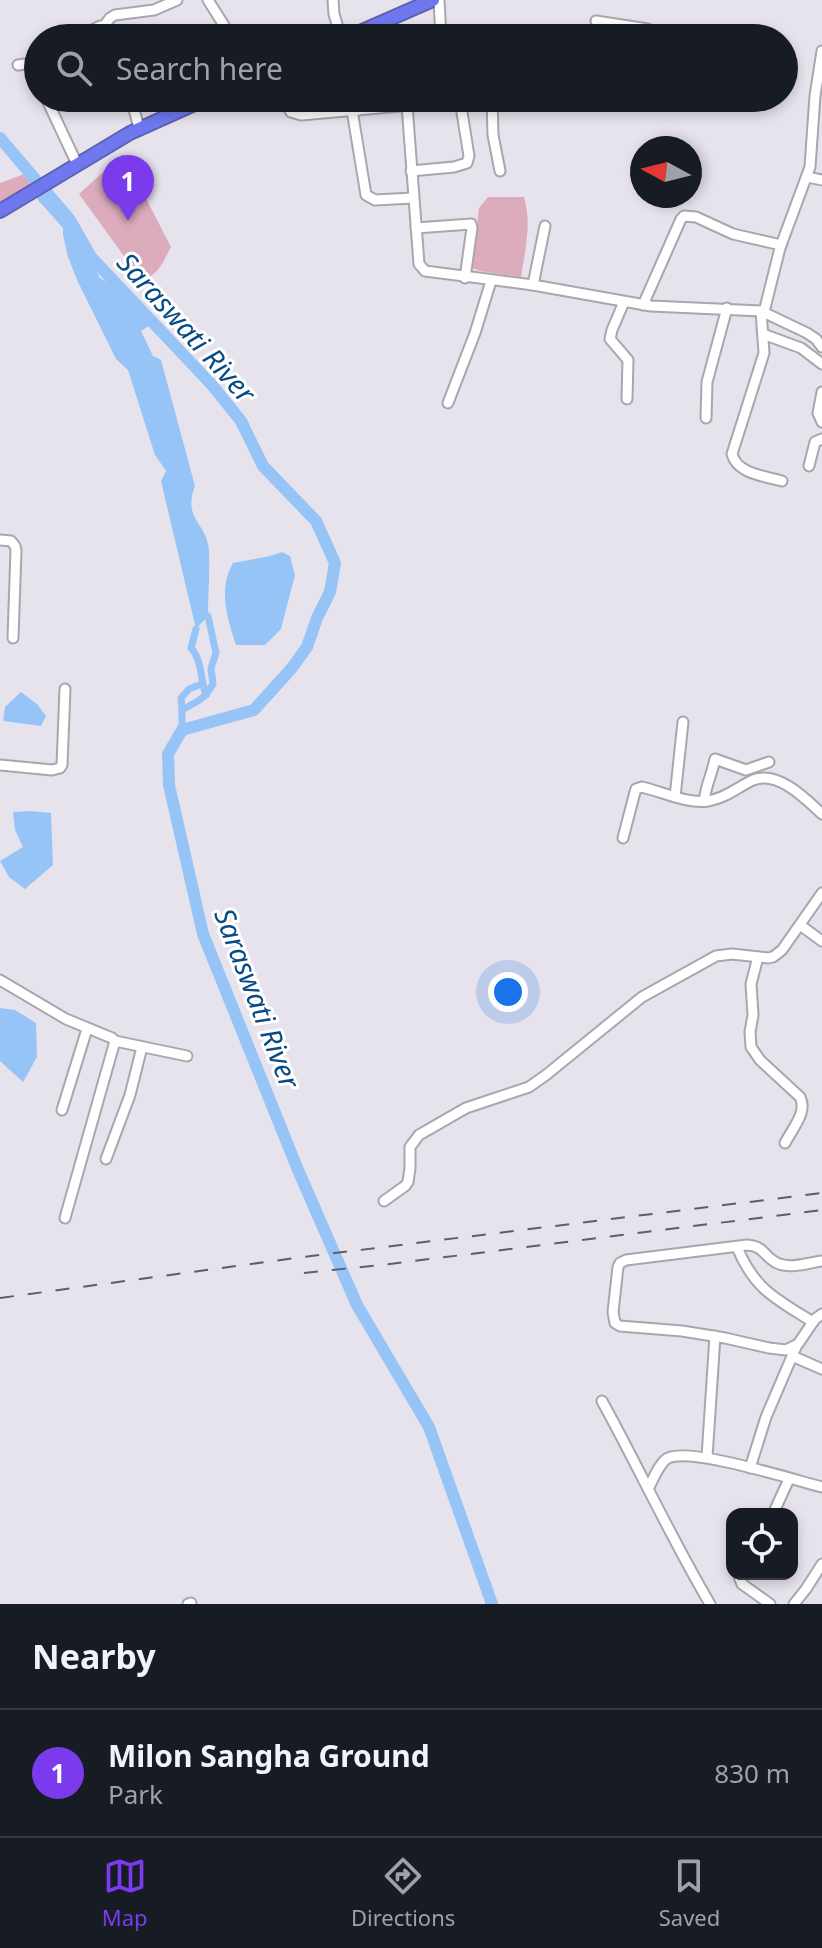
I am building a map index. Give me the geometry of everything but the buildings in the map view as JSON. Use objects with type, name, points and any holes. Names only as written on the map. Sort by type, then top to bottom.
[{"type":"highway","points":[[376,24],[431,1]]},
{"type":"highway","points":[[0,211],[139,128],[176,112]]},
{"type":"street","points":[[106,24],[115,15],[154,10],[177,0]]},
{"type":"street","points":[[208,0],[223,24]]},
{"type":"street","points":[[333,0],[338,24]]},
{"type":"street","points":[[431,1],[437,24]]},
{"type":"street","points":[[596,21],[616,24]]},
{"type":"street","points":[[782,481],[735,464],[732,454],[762,362],[765,346],[762,311],[789,220],[817,150],[815,96],[822,51]]},
{"type":"street","points":[[18,65],[24,64]]},
{"type":"street","points":[[53,112],[77,164]]},
{"type":"street","points":[[135,112],[139,128]]},
{"type":"street","points":[[291,112],[296,115],[332,112]]},
{"type":"street","points":[[356,112],[366,195],[375,200],[413,198]]},
{"type":"street","points":[[407,112],[421,268],[429,273],[533,285],[662,308],[762,311],[807,333],[822,347]]},
{"type":"street","points":[[411,171],[463,166],[467,163],[469,156],[462,112]]},
{"type":"street","points":[[492,112],[500,171]]},
{"type":"street","points":[[807,177],[822,180]]},
{"type":"street","points":[[643,305],[684,216],[696,217],[738,236],[781,245]]},
{"type":"street","points":[[416,228],[471,224],[465,278]]},
{"type":"street","points":[[533,285],[545,226]]},
{"type":"street","points":[[448,403],[491,281]]},
{"type":"street","points":[[624,302],[610,334],[612,343],[627,358],[627,399]]},
{"type":"street","points":[[706,418],[707,382],[727,308]]},
{"type":"street","points":[[763,334],[801,348],[822,364]]},
{"type":"street","points":[[822,392],[818,413],[822,422]]},
{"type":"street","points":[[809,466],[815,442],[822,439]]},
{"type":"street","points":[[0,540],[11,541],[16,550],[13,638]]},
{"type":"street","points":[[0,765],[60,768],[65,689]]},
{"type":"street","points":[[675,797],[683,722]]},
{"type":"street","points":[[704,801],[706,783],[715,759],[746,770],[769,762]]},
{"type":"street","points":[[623,838],[636,789],[645,787],[675,797],[704,801],[729,795],[753,781],[764,779],[790,786],[822,814]]},
{"type":"street","points":[[384,1201],[408,1182],[410,1147],[419,1135],[466,1108],[529,1087],[642,997],[716,956],[732,954],[768,958],[777,954],[822,893]]},
{"type":"street","points":[[800,925],[822,941]]},
{"type":"street","points":[[758,957],[751,984],[751,1047],[804,1104],[785,1143]]},
{"type":"street","points":[[0,980],[66,1019],[115,1041],[187,1056]]},
{"type":"street","points":[[62,1110],[87,1029]]},
{"type":"street","points":[[65,1218],[115,1041]]},
{"type":"street","points":[[106,1159],[130,1095],[142,1047]]},
{"type":"street","points":[[798,1344],[791,1349],[778,1350],[715,1336],[653,1327],[626,1327],[615,1323],[613,1312],[618,1267],[620,1263],[634,1259],[747,1245],[759,1247],[771,1260],[784,1265],[822,1261]]},
{"type":"street","points":[[737,1247],[748,1271],[762,1287],[813,1322]]},
{"type":"street","points":[[750,1468],[766,1417],[792,1356],[813,1322],[822,1314]]},
{"type":"street","points":[[707,1457],[715,1336]]},
{"type":"street","points":[[792,1356],[822,1369]]},
{"type":"street","points":[[602,1401],[662,1519],[710,1604]]},
{"type":"street","points":[[648,1489],[663,1462],[672,1456],[707,1457],[822,1487]]},
{"type":"street","points":[[776,1508],[789,1479]]},
{"type":"street","points":[[794,1604],[822,1564]]},
{"type":"street","points":[[740,1580],[770,1604]]},
{"type":"shaded area","points":[[123,154],[171,247],[157,270],[144,280],[79,194]]},
{"type":"shaded area","points":[[30,172],[31,188],[0,203],[0,183]]},
{"type":"shaded area","points":[[488,197],[524,197],[528,227],[521,277],[472,268],[479,208]]},
{"type":"water","points":[[44,190],[70,220],[100,278],[123,291],[153,323],[141,331],[153,356],[161,360],[195,486],[191,506],[209,551],[208,616],[196,629],[161,481],[166,471],[155,455],[128,370],[116,359],[77,280],[68,257],[63,228],[38,200],[36,195]]},
{"type":"water","points":[[282,552],[290,556],[295,575],[281,629],[265,645],[236,645],[227,614],[225,593],[228,573],[233,563]]},
{"type":"water","points":[[21,692],[37,704],[46,716],[41,726],[3,721],[5,707]]},
{"type":"water","points":[[13,812],[51,813],[53,865],[25,889],[9,877],[0,861],[23,847],[15,830]]},
{"type":"water","points":[[0,1008],[15,1010],[36,1023],[37,1057],[23,1082],[0,1061]]},
{"type":"waterway","name":"Saraswati River","points":[[0,138],[70,220],[91,257],[212,385],[241,421],[263,466],[316,521],[335,563],[330,592],[307,647],[291,669],[254,710],[182,730],[168,754],[169,785],[203,934],[298,1170],[357,1305],[429,1427],[492,1604]]},
{"type":"waterway","points":[[182,730],[182,710],[206,695],[213,684],[211,668],[216,653],[208,616]]},
{"type":"waterway","points":[[196,629],[191,648],[199,663],[206,695]]},
{"type":"waterway","points":[[182,710],[181,698],[189,689],[202,684]]},
{"type":"railway","points":[[0,1298],[822,1193]]},
{"type":"railway","points":[[304,1273],[822,1210]]},
{"type":"place","name":"Milon Sangha Ground","points":[[128,221]]}]
